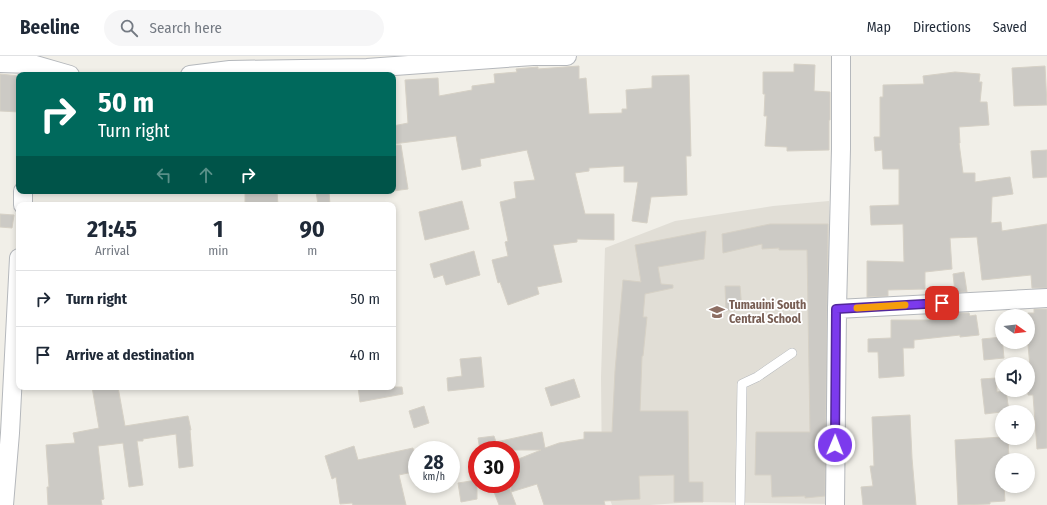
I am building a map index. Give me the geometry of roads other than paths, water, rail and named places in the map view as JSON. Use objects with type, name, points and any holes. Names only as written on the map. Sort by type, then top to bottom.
[{"type":"street","points":[[214,72],[230,70],[367,68],[533,56],[567,56]]},
{"type":"street","points":[[835,505],[836,309],[841,149],[841,56]]},
{"type":"street","points":[[0,63],[51,72]]},
{"type":"street","points":[[836,309],[1047,298]]},
{"type":"street","points":[[4,505],[10,434],[16,317]]},
{"type":"lane","points":[[740,505],[742,384],[757,377],[792,353]]},
{"type":"place","name":"Tumauini South Central School","points":[[717,312]]}]
